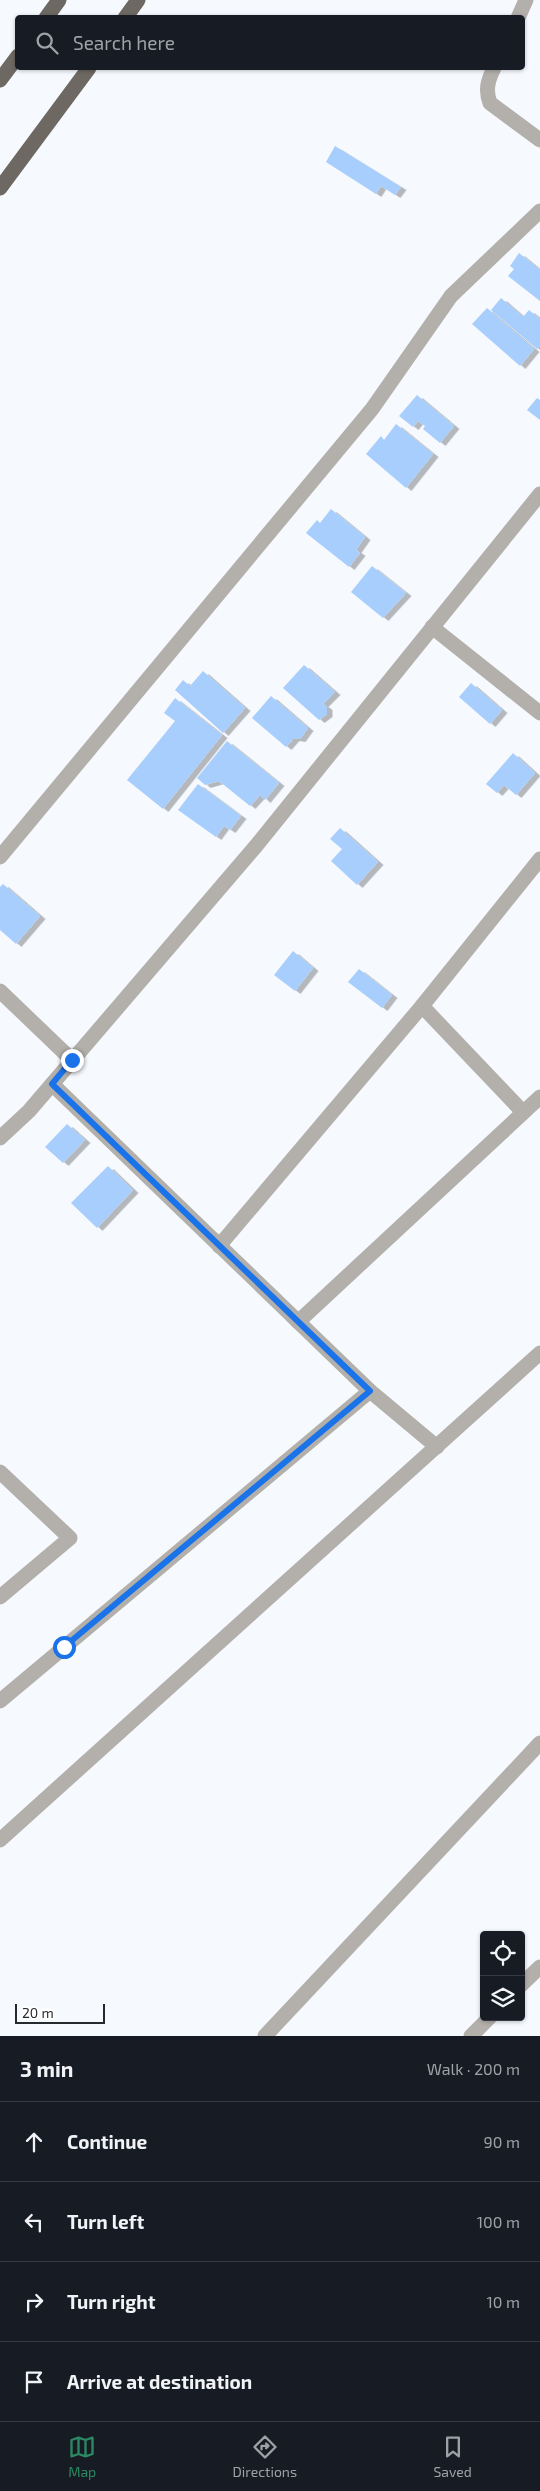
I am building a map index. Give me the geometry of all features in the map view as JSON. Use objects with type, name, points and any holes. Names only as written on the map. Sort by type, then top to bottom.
[{"type":"highway","points":[[48,15],[59,0]]},
{"type":"highway","points":[[127,15],[138,0]]},
{"type":"highway","points":[[0,80],[15,60]]},
{"type":"highway","points":[[0,188],[88,70]]},
{"type":"street","points":[[519,15],[526,0]]},
{"type":"street","points":[[493,70],[488,79],[487,94],[490,103],[540,140]]},
{"type":"street","points":[[0,858],[372,409],[450,296],[540,211]]},
{"type":"street","points":[[0,1138],[29,1111],[256,846],[540,494]]},
{"type":"street","points":[[432,626],[540,713]]},
{"type":"street","points":[[219,1246],[422,1006],[540,860]]},
{"type":"street","points":[[0,992],[72,1060]]},
{"type":"street","points":[[422,1006],[524,1112]]},
{"type":"street","points":[[52,1084],[370,1391],[437,1447]]},
{"type":"street","points":[[298,1322],[540,1097]]},
{"type":"street","points":[[0,1840],[540,1353]]},
{"type":"street","points":[[0,1702],[370,1391]]},
{"type":"street","points":[[0,1472],[70,1538],[0,1597]]},
{"type":"street","points":[[265,2036],[540,1743]]},
{"type":"street","points":[[525,1982],[540,1967]]},
{"type":"street","points":[[471,2036],[486,2021]]},
{"type":"building","points":[[335,146],[401,187],[395,195],[381,186],[376,194],[326,162]]},
{"type":"building","points":[[519,253],[540,270],[540,301],[508,276],[514,269],[510,266]]},
{"type":"building","points":[[501,298],[523,317],[529,310],[540,319],[540,346],[537,349],[491,310]]},
{"type":"building","points":[[487,308],[534,349],[520,366],[472,324]]},
{"type":"building","points":[[417,395],[454,426],[440,443],[423,429],[425,426],[418,421],[413,427],[399,416]]},
{"type":"building","points":[[537,398],[540,400],[540,420],[527,410]]},
{"type":"building","points":[[396,424],[433,454],[406,488],[366,454],[381,436],[384,440]]},
{"type":"building","points":[[331,509],[365,537],[356,550],[360,553],[349,567],[306,533],[317,520],[320,523]]},
{"type":"building","points":[[372,566],[406,593],[383,618],[351,592]]},
{"type":"building","points":[[304,665],[335,692],[323,704],[327,707],[327,714],[319,720],[283,688]]},
{"type":"building","points":[[203,671],[245,708],[223,733],[175,690],[183,680],[190,686]]},
{"type":"building","points":[[471,683],[502,710],[490,724],[459,697]]},
{"type":"building","points":[[271,696],[308,728],[300,739],[294,738],[286,747],[252,718]]},
{"type":"building","points":[[175,698],[222,735],[163,809],[127,780],[175,721],[164,713]]},
{"type":"building","points":[[227,741],[279,783],[265,800],[260,795],[250,806],[219,781],[205,785],[197,778]]},
{"type":"building","points":[[513,753],[535,773],[516,795],[504,785],[497,793],[486,784]]},
{"type":"building","points":[[198,784],[241,816],[230,830],[224,826],[216,837],[178,810]]},
{"type":"building","points":[[340,828],[378,862],[357,885],[331,861],[342,849],[330,839]]},
{"type":"building","points":[[3,884],[40,916],[16,944],[0,930],[0,887]]},
{"type":"building","points":[[293,951],[313,968],[295,991],[274,975]]},
{"type":"building","points":[[359,969],[392,995],[382,1008],[348,982]]},
{"type":"building","points":[[67,1124],[85,1140],[63,1163],[45,1147]]},
{"type":"building","points":[[108,1166],[133,1190],[97,1228],[71,1203]]},
{"type":"route","points":[[64,1647],[370,1391],[52,1084],[72,1060]]}]
